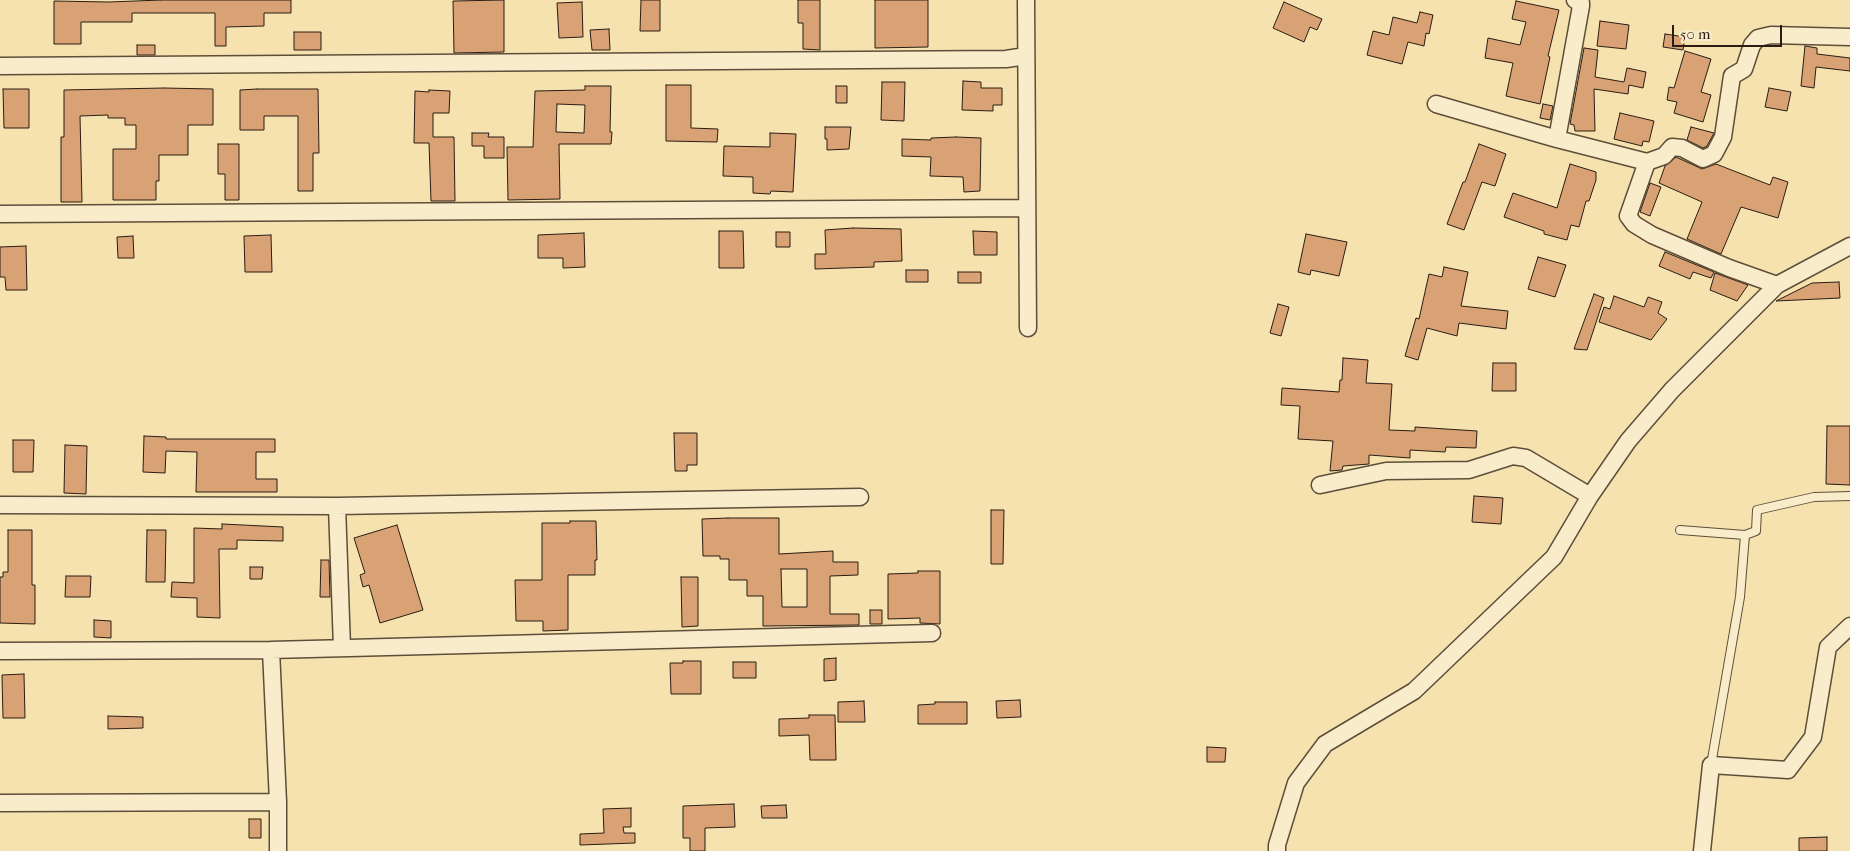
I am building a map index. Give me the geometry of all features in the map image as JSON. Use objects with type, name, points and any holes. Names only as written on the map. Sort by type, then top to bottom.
[{"type":"street","points":[[1026,0],[1028,328]]},
{"type":"street","points":[[1557,139],[1581,6],[1581,3],[1575,0]]},
{"type":"street","points":[[1436,104],[1557,139],[1647,162],[1664,156],[1672,147],[1682,148],[1703,159],[1714,154],[1723,137],[1732,76],[1744,69],[1752,45],[1758,38],[1771,35],[1850,37]]},
{"type":"street","points":[[0,66],[996,59],[1026,56]]},
{"type":"street","points":[[1647,162],[1628,216],[1634,224],[1652,235],[1777,286]]},
{"type":"street","points":[[0,214],[1027,208]]},
{"type":"street","points":[[1277,851],[1277,845],[1296,783],[1325,744],[1414,691],[1554,557],[1590,496],[1628,441],[1672,390],[1777,286],[1850,246]]},
{"type":"street","points":[[1320,485],[1386,471],[1469,470],[1513,456],[1526,458],[1590,496]]},
{"type":"street","points":[[0,505],[337,506],[860,497]]},
{"type":"street","points":[[337,506],[342,648]]},
{"type":"street","points":[[1702,851],[1711,765],[1788,770],[1813,737],[1828,647],[1850,626]]},
{"type":"street","points":[[0,651],[271,650],[932,633]]},
{"type":"street","points":[[271,650],[278,802],[278,851]]},
{"type":"street","points":[[0,804],[278,802]]},
{"type":"lane","points":[[1680,530],[1745,535],[1756,531],[1757,510],[1814,497],[1850,496]]},
{"type":"lane","points":[[1711,765],[1740,597],[1745,535]]},
{"type":"building","points":[[291,0],[291,13],[264,13],[264,26],[226,27],[226,46],[215,46],[215,13],[132,13],[132,22],[81,22],[81,44],[54,44],[54,1],[109,2]]},
{"type":"building","points":[[504,0],[504,52],[454,53],[453,1]]},
{"type":"building","points":[[641,0],[660,0],[660,31],[640,31]]},
{"type":"building","points":[[798,0],[820,0],[820,50],[803,49],[803,23],[798,23]]},
{"type":"building","points":[[875,0],[928,0],[928,47],[875,48]]},
{"type":"building","points":[[1516,1],[1559,10],[1548,56],[1550,57],[1540,104],[1506,96],[1513,63],[1485,58],[1488,38],[1520,45],[1526,22],[1512,19]]},
{"type":"building","points":[[582,2],[583,37],[559,38],[557,3]]},
{"type":"building","points":[[1284,2],[1322,19],[1317,30],[1310,27],[1304,42],[1273,28]]},
{"type":"building","points":[[1420,12],[1433,15],[1429,34],[1426,33],[1424,46],[1408,42],[1402,64],[1367,55],[1373,31],[1389,35],[1393,17],[1417,23]]},
{"type":"building","points":[[1600,21],[1629,25],[1626,49],[1597,46]]},
{"type":"building","points":[[609,29],[610,50],[592,50],[590,30]]},
{"type":"building","points":[[294,32],[321,32],[321,50],[294,50]]},
{"type":"building","points":[[1665,34],[1685,37],[1683,50],[1663,47]]},
{"type":"building","points":[[137,45],[155,45],[155,55],[137,55]]},
{"type":"building","points":[[1805,46],[1817,48],[1817,54],[1850,58],[1850,71],[1816,67],[1814,88],[1801,86]]},
{"type":"building","points":[[1584,48],[1598,50],[1595,77],[1624,82],[1627,68],[1646,72],[1643,88],[1629,85],[1628,94],[1594,89],[1595,131],[1575,131],[1574,125],[1570,124]]},
{"type":"building","points":[[1685,51],[1711,59],[1701,92],[1711,95],[1703,122],[1674,113],[1677,102],[1667,100],[1669,87],[1674,88]]},
{"type":"building","points":[[963,81],[981,82],[981,88],[1002,88],[1002,105],[993,105],[993,111],[962,110]]},
{"type":"building","points":[[882,82],[905,82],[904,121],[881,120]]},
{"type":"building","points":[[666,85],[691,85],[691,128],[718,129],[717,142],[666,141]]},
{"type":"building","points":[[585,86],[611,86],[611,144],[559,144],[560,199],[508,200],[507,147],[533,147],[535,91],[585,90]],"holes":[[[557,104],[585,105],[584,133],[556,132]]]},
{"type":"building","points":[[836,86],[847,86],[847,103],[836,103]]},
{"type":"building","points":[[1769,88],[1791,92],[1787,111],[1765,107]]},
{"type":"building","points":[[3,89],[29,89],[29,128],[4,128]]},
{"type":"building","points":[[213,89],[213,125],[188,125],[188,155],[159,155],[159,181],[156,181],[156,200],[113,200],[113,149],[136,149],[136,125],[125,125],[125,118],[108,118],[108,115],[80,116],[82,202],[61,202],[61,137],[64,137],[64,90]]},
{"type":"building","points":[[318,89],[319,153],[313,153],[313,191],[298,191],[298,116],[264,116],[264,130],[240,130],[240,90]]},
{"type":"building","points":[[429,90],[450,91],[449,113],[433,113],[433,137],[454,137],[455,201],[431,201],[429,143],[414,143],[415,91],[429,92]]},
{"type":"building","points":[[1543,104],[1553,106],[1550,120],[1540,118]]},
{"type":"building","points":[[1620,113],[1654,121],[1649,142],[1643,141],[1642,146],[1614,139]]},
{"type":"building","points":[[825,127],[851,127],[849,149],[827,150]]},
{"type":"building","points":[[1691,127],[1714,133],[1707,146],[1703,148],[1687,140]]},
{"type":"building","points":[[472,133],[489,133],[488,137],[504,137],[504,158],[484,158],[484,146],[472,146]]},
{"type":"building","points":[[770,133],[796,134],[793,192],[771,191],[770,194],[753,193],[753,177],[723,176],[724,146],[770,147]]},
{"type":"building","points":[[931,138],[981,138],[980,191],[964,192],[963,177],[930,176],[931,157],[902,156],[902,139],[931,140]]},
{"type":"building","points":[[218,144],[239,144],[239,200],[225,200],[225,174],[218,174]]},
{"type":"building","points":[[1479,144],[1506,154],[1495,186],[1482,182],[1464,230],[1447,224]]},
{"type":"building","points":[[1676,157],[1702,169],[1716,164],[1770,185],[1773,177],[1788,182],[1778,218],[1741,207],[1721,254],[1687,239],[1702,202],[1659,183],[1665,166]]},
{"type":"building","points":[[1570,164],[1596,172],[1596,180],[1589,201],[1586,201],[1579,227],[1571,225],[1567,240],[1544,234],[1544,231],[1504,217],[1513,193],[1557,208]]},
{"type":"building","points":[[1650,183],[1661,187],[1650,216],[1640,212]]},
{"type":"building","points":[[853,228],[901,229],[902,261],[874,262],[874,267],[815,269],[815,254],[826,254],[825,230]]},
{"type":"building","points":[[719,231],[743,231],[744,268],[719,268]]},
{"type":"building","points":[[973,231],[997,232],[997,255],[974,255]]},
{"type":"building","points":[[776,232],[790,232],[790,247],[776,247]]},
{"type":"building","points":[[584,233],[585,267],[563,268],[563,258],[538,258],[538,235]]},
{"type":"building","points":[[1306,234],[1347,242],[1339,276],[1311,270],[1310,275],[1298,272]]},
{"type":"building","points":[[271,235],[272,272],[245,272],[244,236]]},
{"type":"building","points":[[133,236],[134,258],[118,258],[117,237]]},
{"type":"building","points":[[26,246],[27,290],[6,290],[5,277],[0,277],[0,247]]},
{"type":"building","points":[[1665,252],[1714,272],[1711,278],[1693,272],[1690,279],[1659,266]]},
{"type":"building","points":[[1538,257],[1566,265],[1555,297],[1528,289]]},
{"type":"building","points":[[1444,267],[1468,272],[1461,306],[1508,311],[1506,329],[1459,323],[1457,336],[1427,328],[1418,360],[1405,356],[1416,318],[1419,319],[1429,274],[1442,277]]},
{"type":"building","points":[[906,270],[928,270],[928,282],[906,282]]},
{"type":"building","points":[[958,272],[981,272],[981,283],[958,283]]},
{"type":"building","points":[[1715,273],[1748,285],[1737,301],[1710,290]]},
{"type":"building","points":[[1839,282],[1840,298],[1776,301],[1812,283]]},
{"type":"building","points":[[1594,294],[1604,298],[1587,350],[1574,349]]},
{"type":"building","points":[[1614,296],[1644,307],[1648,297],[1662,302],[1658,313],[1667,319],[1651,340],[1599,322],[1604,307],[1610,309]]},
{"type":"building","points":[[1278,304],[1289,307],[1281,336],[1270,333]]},
{"type":"building","points":[[1343,358],[1368,360],[1366,383],[1392,384],[1389,430],[1415,431],[1415,427],[1477,431],[1476,448],[1446,447],[1445,452],[1410,450],[1410,458],[1369,455],[1369,464],[1343,466],[1342,470],[1330,471],[1333,441],[1298,439],[1300,406],[1281,405],[1282,388],[1339,392],[1340,380],[1342,380]]},
{"type":"building","points":[[1493,363],[1516,363],[1516,391],[1492,391]]},
{"type":"building","points":[[1827,426],[1850,426],[1850,485],[1826,484]]},
{"type":"building","points":[[674,433],[697,433],[697,465],[687,465],[687,471],[675,471]]},
{"type":"building","points":[[144,436],[166,437],[166,439],[275,439],[275,452],[256,452],[256,479],[277,479],[277,492],[196,492],[197,452],[166,451],[165,473],[143,472]]},
{"type":"building","points":[[13,440],[34,440],[33,472],[13,472]]},
{"type":"building","points":[[65,445],[87,446],[86,494],[64,493]]},
{"type":"building","points":[[1474,496],[1503,498],[1501,524],[1472,522]]},
{"type":"building","points":[[991,510],[1004,510],[1003,564],[991,564]]},
{"type":"building","points":[[779,518],[779,554],[833,551],[833,562],[858,562],[858,575],[830,576],[830,614],[859,614],[859,625],[763,626],[763,596],[747,596],[747,580],[729,580],[729,559],[720,559],[720,556],[703,556],[702,519]],"holes":[[[781,569],[807,569],[807,607],[782,607]]]},
{"type":"building","points":[[570,521],[596,521],[597,560],[595,560],[595,575],[568,575],[568,630],[543,631],[543,621],[516,621],[515,580],[542,580],[542,523],[570,523]]},
{"type":"building","points":[[222,524],[283,527],[283,541],[237,540],[237,549],[219,549],[220,618],[197,617],[197,598],[171,597],[172,582],[194,583],[194,528],[222,529]]},
{"type":"building","points":[[397,525],[423,610],[380,623],[369,585],[363,587],[360,575],[365,573],[354,538]]},
{"type":"building","points":[[8,530],[32,530],[32,585],[35,585],[35,624],[0,623],[0,577],[3,577],[3,572],[8,572]]},
{"type":"building","points":[[147,530],[166,530],[165,582],[146,582]]},
{"type":"building","points":[[321,560],[329,560],[330,597],[320,597]]},
{"type":"building","points":[[250,567],[263,567],[262,579],[250,579]]},
{"type":"building","points":[[918,571],[940,571],[940,624],[920,623],[920,618],[888,619],[888,574],[918,573]]},
{"type":"building","points":[[66,576],[91,576],[90,597],[65,597]]},
{"type":"building","points":[[681,577],[698,577],[698,626],[682,627]]},
{"type":"building","points":[[870,610],[882,610],[882,624],[870,624]]},
{"type":"building","points":[[94,620],[111,621],[111,638],[94,637]]},
{"type":"building","points":[[836,658],[836,680],[824,681],[824,659]]},
{"type":"building","points":[[683,661],[701,661],[701,694],[671,694],[670,663],[683,663]]},
{"type":"building","points":[[733,662],[756,662],[756,678],[733,678]]},
{"type":"building","points":[[24,674],[25,718],[3,718],[2,675]]},
{"type":"building","points":[[1020,700],[1021,717],[997,718],[996,701]]},
{"type":"building","points":[[864,701],[865,722],[838,722],[838,702]]},
{"type":"building","points":[[935,702],[967,702],[967,724],[918,724],[918,705],[935,704]]},
{"type":"building","points":[[809,715],[835,715],[836,760],[810,760],[809,735],[779,736],[779,719],[809,718]]},
{"type":"building","points":[[108,716],[143,717],[143,728],[108,729]]},
{"type":"building","points":[[1207,747],[1226,748],[1225,762],[1207,762]]},
{"type":"building","points":[[734,804],[735,827],[705,828],[705,851],[690,851],[690,838],[683,838],[683,806]]},
{"type":"building","points":[[786,805],[787,818],[762,818],[761,806]]},
{"type":"building","points":[[631,808],[631,827],[623,827],[624,833],[635,833],[635,843],[580,845],[580,834],[604,833],[603,809]]},
{"type":"building","points":[[249,819],[261,819],[261,838],[249,838]]},
{"type":"building","points":[[1827,837],[1827,851],[1799,851],[1799,838]]}]
